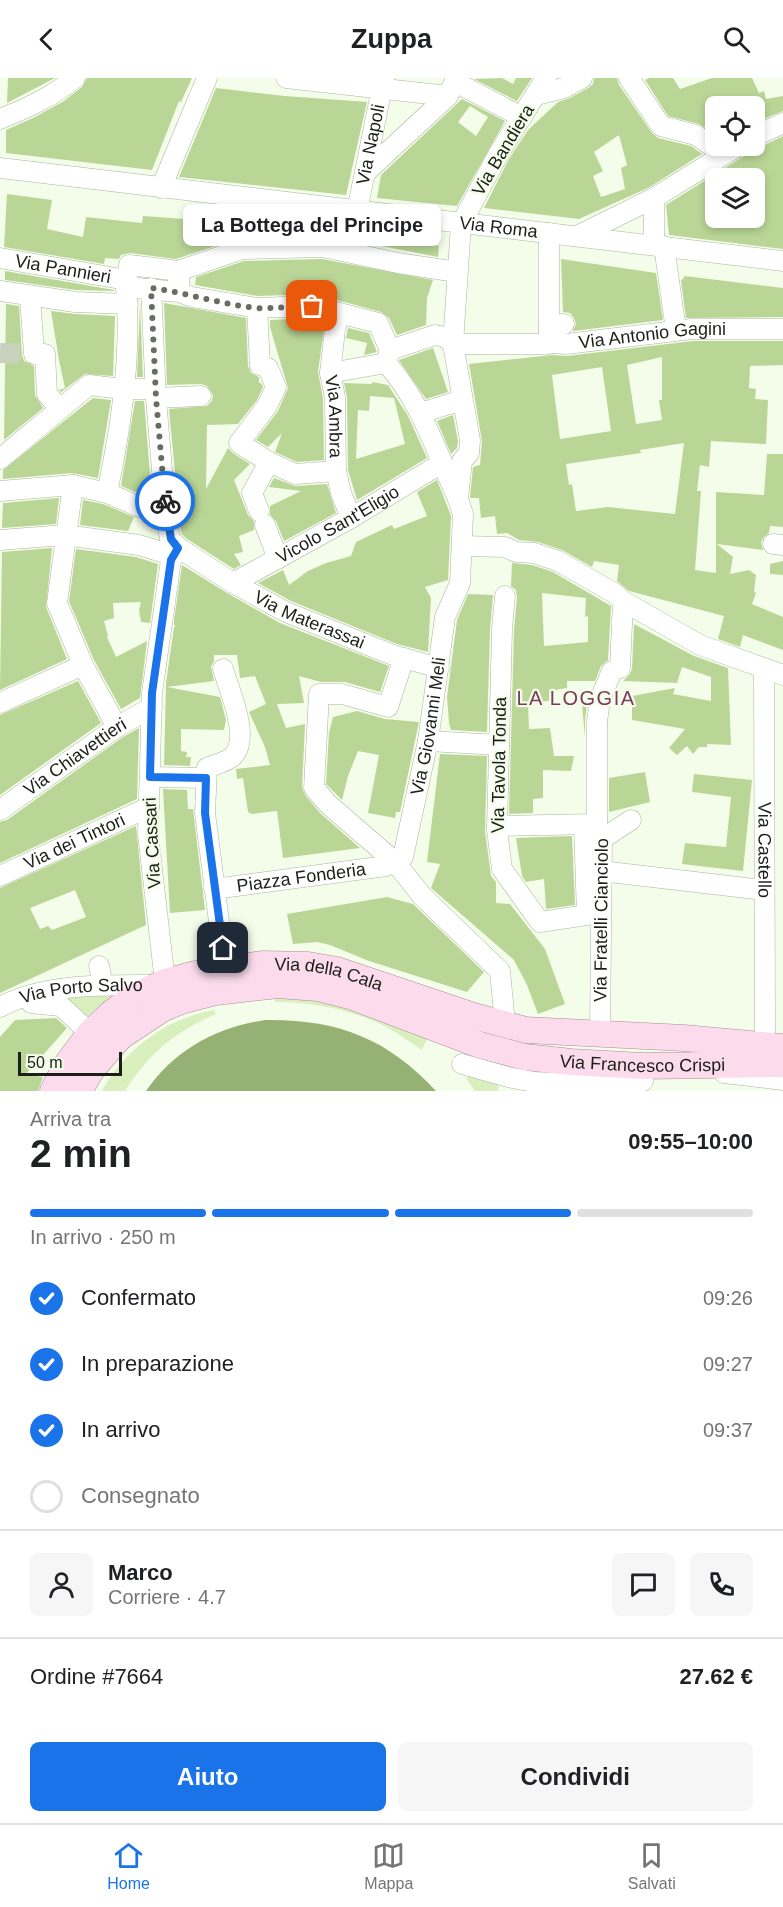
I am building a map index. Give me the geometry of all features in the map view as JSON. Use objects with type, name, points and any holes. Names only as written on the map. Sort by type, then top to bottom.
[{"type":"main road","name":"Via della Cala","points":[[53,1091],[67,1064],[90,1033],[135,996],[161,984],[225,968],[285,963],[337,970],[474,1016],[505,1024]]},
{"type":"main road","name":"Via della Cala","points":[[79,1091],[92,1069],[120,1037],[162,1009],[181,1000],[260,986],[296,986],[344,994],[501,1051]]},
{"type":"main road","name":"Via Francesco Crispi","points":[[505,1024],[548,1032],[684,1038],[777,1037]]},
{"type":"main road","name":"Via Francesco Crispi","points":[[501,1051],[525,1057],[571,1062],[682,1066]]},
{"type":"main road","points":[[682,1066],[783,1064]]},
{"type":"street","points":[[0,119],[34,105],[75,78]]},
{"type":"street","points":[[160,179],[206,78]]},
{"type":"street","points":[[286,78],[383,84],[453,85],[522,117]]},
{"type":"street","name":"Via Bandiera","points":[[461,224],[499,153],[546,78]]},
{"type":"street","points":[[536,95],[564,88],[582,78]]},
{"type":"street","points":[[629,78],[661,126],[696,135],[705,142]]},
{"type":"street","name":"Via Napoli","points":[[357,211],[383,84]]},
{"type":"street","points":[[366,172],[453,85]]},
{"type":"street","points":[[765,131],[783,123]]},
{"type":"street","points":[[577,237],[654,198],[722,156]]},
{"type":"street","name":"Via Roma","points":[[0,168],[160,179],[357,211],[783,261]]},
{"type":"street","points":[[654,198],[659,246],[676,330]]},
{"type":"street","points":[[458,499],[462,461],[469,453],[470,440],[453,344],[461,224]]},
{"type":"street","points":[[330,373],[388,357],[435,335],[445,337],[453,344],[551,343],[549,233]]},
{"type":"street","points":[[178,283],[181,270],[242,249],[323,248],[457,273]]},
{"type":"street","name":"Via Pannieri","points":[[0,258],[127,290]]},
{"type":"street","points":[[107,494],[118,442],[126,356],[129,265],[172,270],[178,283],[192,297],[256,308],[312,306],[378,323],[388,357],[418,409],[458,499]]},
{"type":"street","points":[[0,291],[75,302],[127,290],[178,283]]},
{"type":"street","points":[[151,288],[155,394],[166,513],[171,539],[179,555]]},
{"type":"street","points":[[30,296],[47,394],[60,410]]},
{"type":"street","points":[[256,308],[260,365],[268,368],[276,387],[267,405],[239,443],[269,462],[295,474],[336,471]]},
{"type":"street","name":"Via Ambra","points":[[339,313],[330,373],[335,397],[336,471],[341,493],[351,518]]},
{"type":"street","name":"Via Antonio Gagini","points":[[564,324],[552,325],[551,343],[566,344],[676,330],[783,329]]},
{"type":"street","points":[[0,459],[89,385],[155,394],[201,396]]},
{"type":"street","points":[[427,411],[462,400]]},
{"type":"street","points":[[269,462],[252,493],[278,559]]},
{"type":"street","name":"Vicolo Sant'Eligio","points":[[233,583],[351,518],[442,463]]},
{"type":"street","points":[[0,491],[73,485],[166,513]]},
{"type":"street","points":[[73,485],[57,603],[83,665],[117,727]]},
{"type":"street","name":"Via Giovanni Meli","points":[[395,862],[403,857],[428,741],[445,617],[458,589],[463,514],[458,499]]},
{"type":"street","points":[[0,540],[65,535],[123,542],[179,555]]},
{"type":"street","points":[[462,546],[505,547],[516,552],[534,553],[558,561],[700,645],[783,675]]},
{"type":"street","name":"Via Materassai","points":[[179,555],[286,612],[404,658],[439,668]]},
{"type":"street","name":"Via Cassari","points":[[161,984],[148,834],[152,707],[179,555]]},
{"type":"street","name":"Via Tavola Tonda","points":[[505,596],[502,629],[497,826],[499,854],[502,869],[540,922],[587,915],[594,829]]},
{"type":"street","points":[[497,826],[594,829],[597,723],[600,699],[612,671],[620,668],[619,597]]},
{"type":"street","points":[[404,658],[388,707],[342,694],[319,693],[314,788],[328,804],[395,862],[422,896],[500,971],[505,1024]]},
{"type":"street","points":[[0,703],[83,665]]},
{"type":"street","name":"Via Castello","points":[[764,668],[764,890],[774,970],[777,1037]]},
{"type":"street","points":[[214,889],[205,813],[207,768],[231,758],[240,747],[241,731],[223,669]]},
{"type":"street","name":"Via Chiavettieri","points":[[0,810],[117,727],[152,707]]},
{"type":"street","points":[[428,741],[499,745]]},
{"type":"street","points":[[150,777],[206,778]]},
{"type":"street","name":"Via dei Tintori","points":[[0,876],[148,807]]},
{"type":"street","name":"Via Fratelli Cianciolo","points":[[600,1034],[601,871],[594,829],[631,820]]},
{"type":"street","name":"Piazza Fonderia","points":[[225,968],[214,889],[386,866],[395,862]]},
{"type":"street","points":[[601,871],[764,890]]},
{"type":"street","name":"Via Porto Salvo","points":[[4,1005],[101,976],[161,984]]},
{"type":"street","name":"Via Porto Salvo","points":[[4,1005],[58,1004],[90,1033]]},
{"type":"street","points":[[462,1064],[534,1082],[631,1087],[643,1081]]},
{"type":"street","name":"Via Francesco Crispi","points":[[682,1066],[753,1084],[783,1080]]},
{"type":"shaded area","points":[[62,994],[114,994],[86,1017]]},
{"type":"shaded area","points":[[275,998],[334,1005],[427,1039],[422,1050],[390,1029],[364,1017],[319,1005],[275,1002]]},
{"type":"shaded area","points":[[214,1010],[216,1014],[188,1028],[164,1045],[144,1065],[125,1091],[102,1091],[123,1061],[149,1038],[180,1020]]},
{"type":"shaded area","points":[[265,1020],[315,1023],[359,1035],[399,1057],[436,1091],[146,1091],[157,1076],[183,1052],[198,1043],[230,1028]]},
{"type":"shaded area","points":[[473,1074],[499,1081],[498,1091],[475,1091],[466,1078]]},
{"type":"building","points":[[8,78],[55,78],[7,103]]},
{"type":"building","points":[[87,78],[192,78],[181,102],[179,101],[152,170],[6,153],[6,130],[64,101],[82,87]]},
{"type":"building","points":[[502,78],[513,84],[516,78],[532,78],[517,101],[474,79]]},
{"type":"building","points":[[594,78],[617,78],[619,85],[652,133],[658,138],[691,146],[702,154],[648,188],[579,219],[484,208],[509,159],[528,130],[558,102],[570,98],[593,84]],"holes":[[[619,135],[627,165],[621,168],[625,189],[601,197],[593,176],[603,171],[594,152]]]},
{"type":"building","points":[[673,78],[680,89],[712,78],[752,78],[759,93],[764,91],[766,99],[783,96],[783,111],[765,118],[765,96],[705,96],[705,128],[668,116],[645,80]]},
{"type":"building","points":[[216,88],[367,102],[346,195],[179,177]]},
{"type":"building","points":[[462,99],[505,121],[457,206],[377,198],[381,175]],"holes":[[[470,106],[488,117],[476,136],[458,122]]]},
{"type":"building","points":[[783,136],[783,249],[669,235],[666,205],[705,180],[705,228],[765,228],[765,168],[725,168],[744,156],[765,156],[765,145]]},
{"type":"building","points":[[7,194],[52,200],[47,229],[83,237],[86,217],[142,223],[143,216],[240,223],[439,246],[438,257],[325,235],[242,237],[176,259],[130,253],[121,255],[119,259],[105,258],[104,264],[4,247]]},
{"type":"building","points":[[322,259],[433,280],[427,298],[426,325],[397,335],[389,318],[381,312],[315,294],[258,296],[195,285],[196,277],[244,261]]},
{"type":"building","points":[[561,259],[656,273],[663,320],[573,331],[576,324],[574,318],[570,313],[563,312]]},
{"type":"building","points":[[5,271],[114,291],[76,290],[5,280]]},
{"type":"building","points":[[685,276],[783,288],[783,317],[686,318],[681,281]]},
{"type":"building","points":[[164,303],[246,318],[248,366],[251,373],[259,377],[259,383],[263,387],[257,400],[238,424],[207,425],[206,489],[228,448],[250,464],[234,480],[248,515],[254,521],[254,530],[239,536],[243,552],[234,554],[241,565],[234,569],[182,534],[169,409],[207,406],[212,401],[213,395],[207,386],[201,384],[167,385]]},
{"type":"building","points":[[6,304],[19,306],[22,355],[24,361],[34,366],[35,395],[43,408],[4,440]]},
{"type":"building","points":[[140,305],[143,377],[137,377]]},
{"type":"building","points":[[51,311],[115,316],[113,376],[85,374],[61,392],[59,390],[65,388]]},
{"type":"building","points":[[311,318],[325,322],[318,372],[323,398],[324,460],[297,462],[275,452],[282,433],[268,447],[256,440],[278,411],[288,388],[270,320]]},
{"type":"building","points":[[348,328],[369,333],[377,352],[364,355],[367,343],[346,338]]},
{"type":"building","points":[[693,341],[783,341],[783,365],[750,366],[749,388],[756,389],[755,399],[768,400],[766,444],[711,441],[709,467],[700,465],[697,491],[701,491],[695,570],[716,573],[716,492],[764,495],[767,454],[783,454],[783,527],[770,526],[769,533],[761,542],[763,550],[717,544],[733,557],[730,574],[749,570],[756,575],[754,592],[756,593],[752,604],[783,617],[783,650],[743,635],[740,647],[718,639],[724,616],[629,591],[617,581],[619,565],[594,561],[592,567],[562,550],[538,542],[519,540],[507,533],[497,534],[495,516],[481,518],[479,498],[470,498],[473,467],[480,465],[482,441],[469,364],[553,355],[567,356]],"holes":[[[662,357],[662,400],[659,400],[662,420],[636,424],[627,365]],[[602,367],[611,431],[560,439],[552,375]],[[684,443],[675,514],[608,507],[576,511],[566,464],[641,453],[640,450]]]},
{"type":"building","points":[[433,348],[448,392],[426,399],[399,360]]},
{"type":"building","points":[[372,382],[388,385],[408,416],[427,458],[357,500],[348,470],[347,397],[344,383],[372,384]],"holes":[[[370,396],[394,398],[405,444],[356,459],[358,410],[369,411]]]},
{"type":"building","points":[[93,398],[111,400],[98,478],[72,473],[3,479],[3,470]]},
{"type":"building","points":[[135,401],[144,401],[152,499],[121,486]]},
{"type":"building","points":[[453,415],[458,441],[457,448],[451,454],[437,421]]},
{"type":"building","points":[[274,478],[295,486],[327,484],[336,513],[284,541],[276,521],[270,515],[270,506],[301,491],[269,487]]},
{"type":"building","points":[[437,480],[451,516],[448,580],[425,587],[431,598],[428,652],[397,644],[291,601],[258,583],[283,570],[289,585],[308,571],[351,556],[356,542],[392,525],[394,529],[427,516],[417,492]]},
{"type":"building","points":[[59,498],[56,524],[2,528],[3,503]]},
{"type":"building","points":[[83,500],[103,504],[134,517],[128,531],[80,525]]},
{"type":"building","points":[[52,548],[46,607],[67,659],[0,690],[2,552]]},
{"type":"building","points":[[76,549],[136,557],[158,564],[150,623],[141,622],[139,610],[141,602],[113,603],[114,618],[104,621],[107,637],[116,657],[147,641],[140,698],[121,709],[94,660],[69,601]]},
{"type":"building","points":[[783,561],[783,575],[770,574],[770,564]]},
{"type":"building","points":[[512,563],[532,565],[553,572],[611,606],[608,660],[601,666],[595,681],[567,681],[567,688],[555,690],[554,700],[528,704],[529,729],[550,728],[554,756],[574,756],[571,771],[543,770],[543,798],[533,799],[533,813],[509,814],[517,597],[516,590],[511,586]],"holes":[[[542,593],[586,598],[585,617],[588,616],[588,642],[544,646]]]},
{"type":"building","points":[[182,565],[280,623],[389,666],[380,692],[345,682],[321,682],[299,676],[304,703],[277,704],[286,728],[305,724],[302,787],[305,795],[320,813],[360,848],[283,858],[277,811],[252,814],[248,812],[243,778],[237,779],[236,769],[270,765],[265,747],[249,712],[266,704],[255,676],[240,678],[237,655],[214,655],[211,667],[214,681],[167,687],[220,697],[226,720],[224,730],[181,729],[181,751],[187,752],[186,757],[191,757],[190,766],[164,765],[166,683],[176,626],[174,620]]},
{"type":"building","points":[[468,594],[493,595],[487,732],[451,730],[449,723],[447,697],[457,620]]},
{"type":"building","points":[[634,624],[694,656],[728,668],[731,745],[707,744],[707,747],[699,747],[693,754],[687,746],[677,755],[669,748],[685,729],[632,720],[632,696],[675,688],[673,694],[711,701],[711,677],[682,667],[677,683],[623,681],[632,669]]},
{"type":"building","points":[[78,681],[101,723],[0,795],[0,715]]},
{"type":"building","points":[[587,704],[585,721],[585,737],[582,705]]},
{"type":"building","points":[[357,711],[385,719],[419,722],[400,812],[396,812],[395,818],[368,813],[379,755],[358,751],[342,800],[326,784],[329,733],[333,717]]},
{"type":"building","points":[[139,728],[137,799],[0,863],[0,822],[7,820]]},
{"type":"building","points":[[440,754],[487,756],[485,831],[491,876],[496,882],[496,903],[510,904],[545,949],[565,1004],[538,1014],[514,960],[431,888],[440,864],[427,862]]},
{"type":"building","points":[[645,772],[650,802],[609,812],[609,778]]},
{"type":"building","points":[[694,774],[752,780],[743,871],[682,864],[685,843],[726,847],[731,797],[692,792]]},
{"type":"building","points":[[163,789],[187,790],[188,809],[193,809],[205,910],[170,913]]},
{"type":"building","points":[[136,826],[146,925],[0,993],[0,888]],"holes":[[[75,890],[86,917],[52,930],[48,926],[40,929],[30,908]]]},
{"type":"building","points":[[572,836],[575,905],[546,909],[544,879],[526,882],[522,876],[516,838]]},
{"type":"building","points":[[387,897],[413,904],[484,972],[467,992],[369,961],[330,945],[317,942],[293,944],[287,914]]},
{"type":"building","points":[[56,1018],[67,1028],[26,1074],[43,1077],[38,1091],[0,1091],[0,1037],[15,1020]]},
{"type":"tunnel","points":[[0,353],[45,354]]},
{"type":"way so far","points":[[165,501],[156,398],[151,288],[256,308],[312,306]]},
{"type":"place","name":"La Bottega del Principe","points":[[312,306]]},
{"type":"district","name":"LA LOGGIA","points":[[576,698]]},
{"type":"route","points":[[165,501],[171,539],[178,548],[171,560],[152,693],[150,777],[206,778],[205,813],[223,948]]}]
